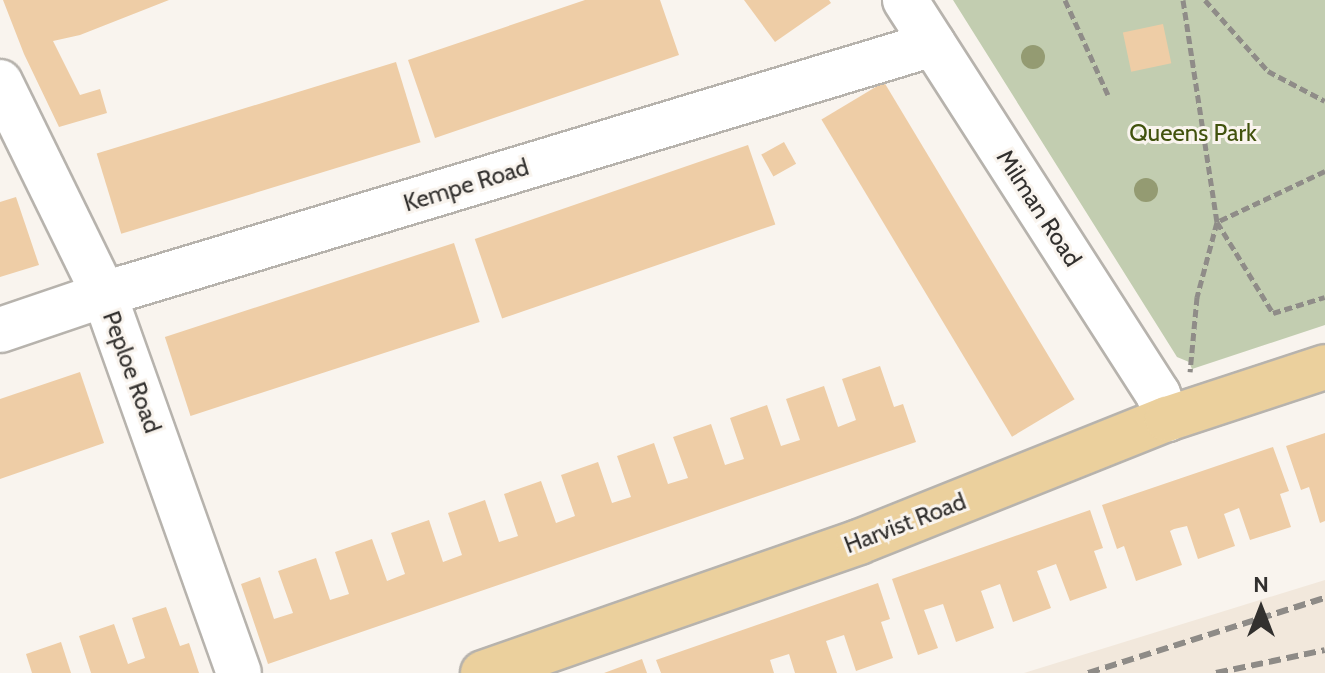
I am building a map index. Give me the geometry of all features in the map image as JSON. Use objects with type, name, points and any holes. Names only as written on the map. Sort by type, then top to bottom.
[{"type":"main road","name":"Harvist Road","points":[[483,673],[859,542],[1167,419],[1325,367]]},
{"type":"street","name":"Milman Road","points":[[905,0],[1158,394],[1167,419]]},
{"type":"street","name":"Kempe Road","points":[[0,330],[104,294],[933,44]]},
{"type":"street","name":"Peploe Road","points":[[0,82],[104,294],[239,673]]},
{"type":"path","points":[[1065,0],[1108,95]]},
{"type":"path","points":[[1183,0],[1217,222],[1273,313],[1325,297]]},
{"type":"path","points":[[1205,0],[1268,71],[1325,101]]},
{"type":"path","points":[[1186,377],[1192,369],[1197,297],[1217,222],[1325,171]]},
{"type":"shaded area","points":[[1325,580],[1325,673],[1024,673],[1121,643]]},
{"type":"green space","name":"Queens Park","points":[[953,0],[1325,0],[1325,325],[1192,369],[1189,362],[1177,357]]},
{"type":"building","points":[[3,0],[169,0],[80,35],[53,41],[80,95],[100,89],[107,113],[59,127],[24,54]]},
{"type":"building","points":[[585,0],[660,0],[679,55],[435,138],[408,60]]},
{"type":"building","points":[[744,0],[829,0],[831,3],[775,42]]},
{"type":"building","points":[[1163,24],[1171,63],[1131,72],[1123,33]]},
{"type":"building","points":[[396,62],[421,142],[121,234],[97,154]]},
{"type":"building","points":[[884,82],[1075,399],[1012,437],[821,120]]},
{"type":"building","points":[[784,142],[796,164],[773,176],[761,155]]},
{"type":"building","points":[[748,145],[775,224],[502,319],[475,239]]},
{"type":"building","points":[[16,197],[39,265],[0,277],[0,202]]},
{"type":"building","points":[[454,243],[480,322],[191,416],[165,337]]},
{"type":"building","points":[[880,366],[894,407],[903,404],[916,442],[268,664],[241,584],[260,577],[274,619],[293,613],[278,571],[316,558],[330,600],[349,594],[335,552],[372,539],[387,581],[405,574],[391,533],[429,520],[443,562],[462,555],[448,513],[485,500],[499,542],[518,536],[504,494],[541,481],[556,523],[575,516],[561,475],[598,462],[612,503],[631,497],[617,456],[654,443],[668,484],[688,478],[673,437],[711,424],[725,465],[744,459],[730,418],[767,405],[781,446],[800,440],[786,399],[824,386],[838,427],[856,420],[842,379]]},
{"type":"building","points":[[80,372],[104,443],[0,479],[0,399]]},
{"type":"building","points":[[1325,433],[1325,521],[1320,523],[1309,487],[1301,490],[1286,446]]},
{"type":"building","points":[[1273,447],[1289,491],[1280,494],[1291,527],[1250,540],[1239,508],[1224,514],[1235,546],[1198,559],[1187,526],[1174,529],[1170,531],[1182,565],[1136,581],[1124,546],[1117,549],[1102,505]]},
{"type":"building","points":[[1090,510],[1103,548],[1094,551],[1107,588],[1070,601],[1056,564],[1037,571],[1051,608],[1013,622],[1000,584],[981,591],[994,628],[956,642],[943,604],[924,610],[938,648],[918,655],[892,579]]},
{"type":"building","points":[[878,583],[890,619],[881,622],[893,658],[856,671],[844,635],[826,641],[837,673],[795,673],[789,654],[770,660],[774,673],[661,673],[656,660]]},
{"type":"building","points":[[166,607],[180,646],[189,643],[199,673],[91,673],[79,636],[114,624],[128,664],[145,658],[132,618]]},
{"type":"building","points":[[61,642],[71,673],[32,673],[26,654]]},
{"type":"building","points":[[642,659],[647,673],[604,673]]},
{"type":"railway","points":[[1088,673],[1325,598]]},
{"type":"railway","points":[[1216,673],[1325,650]]}]
